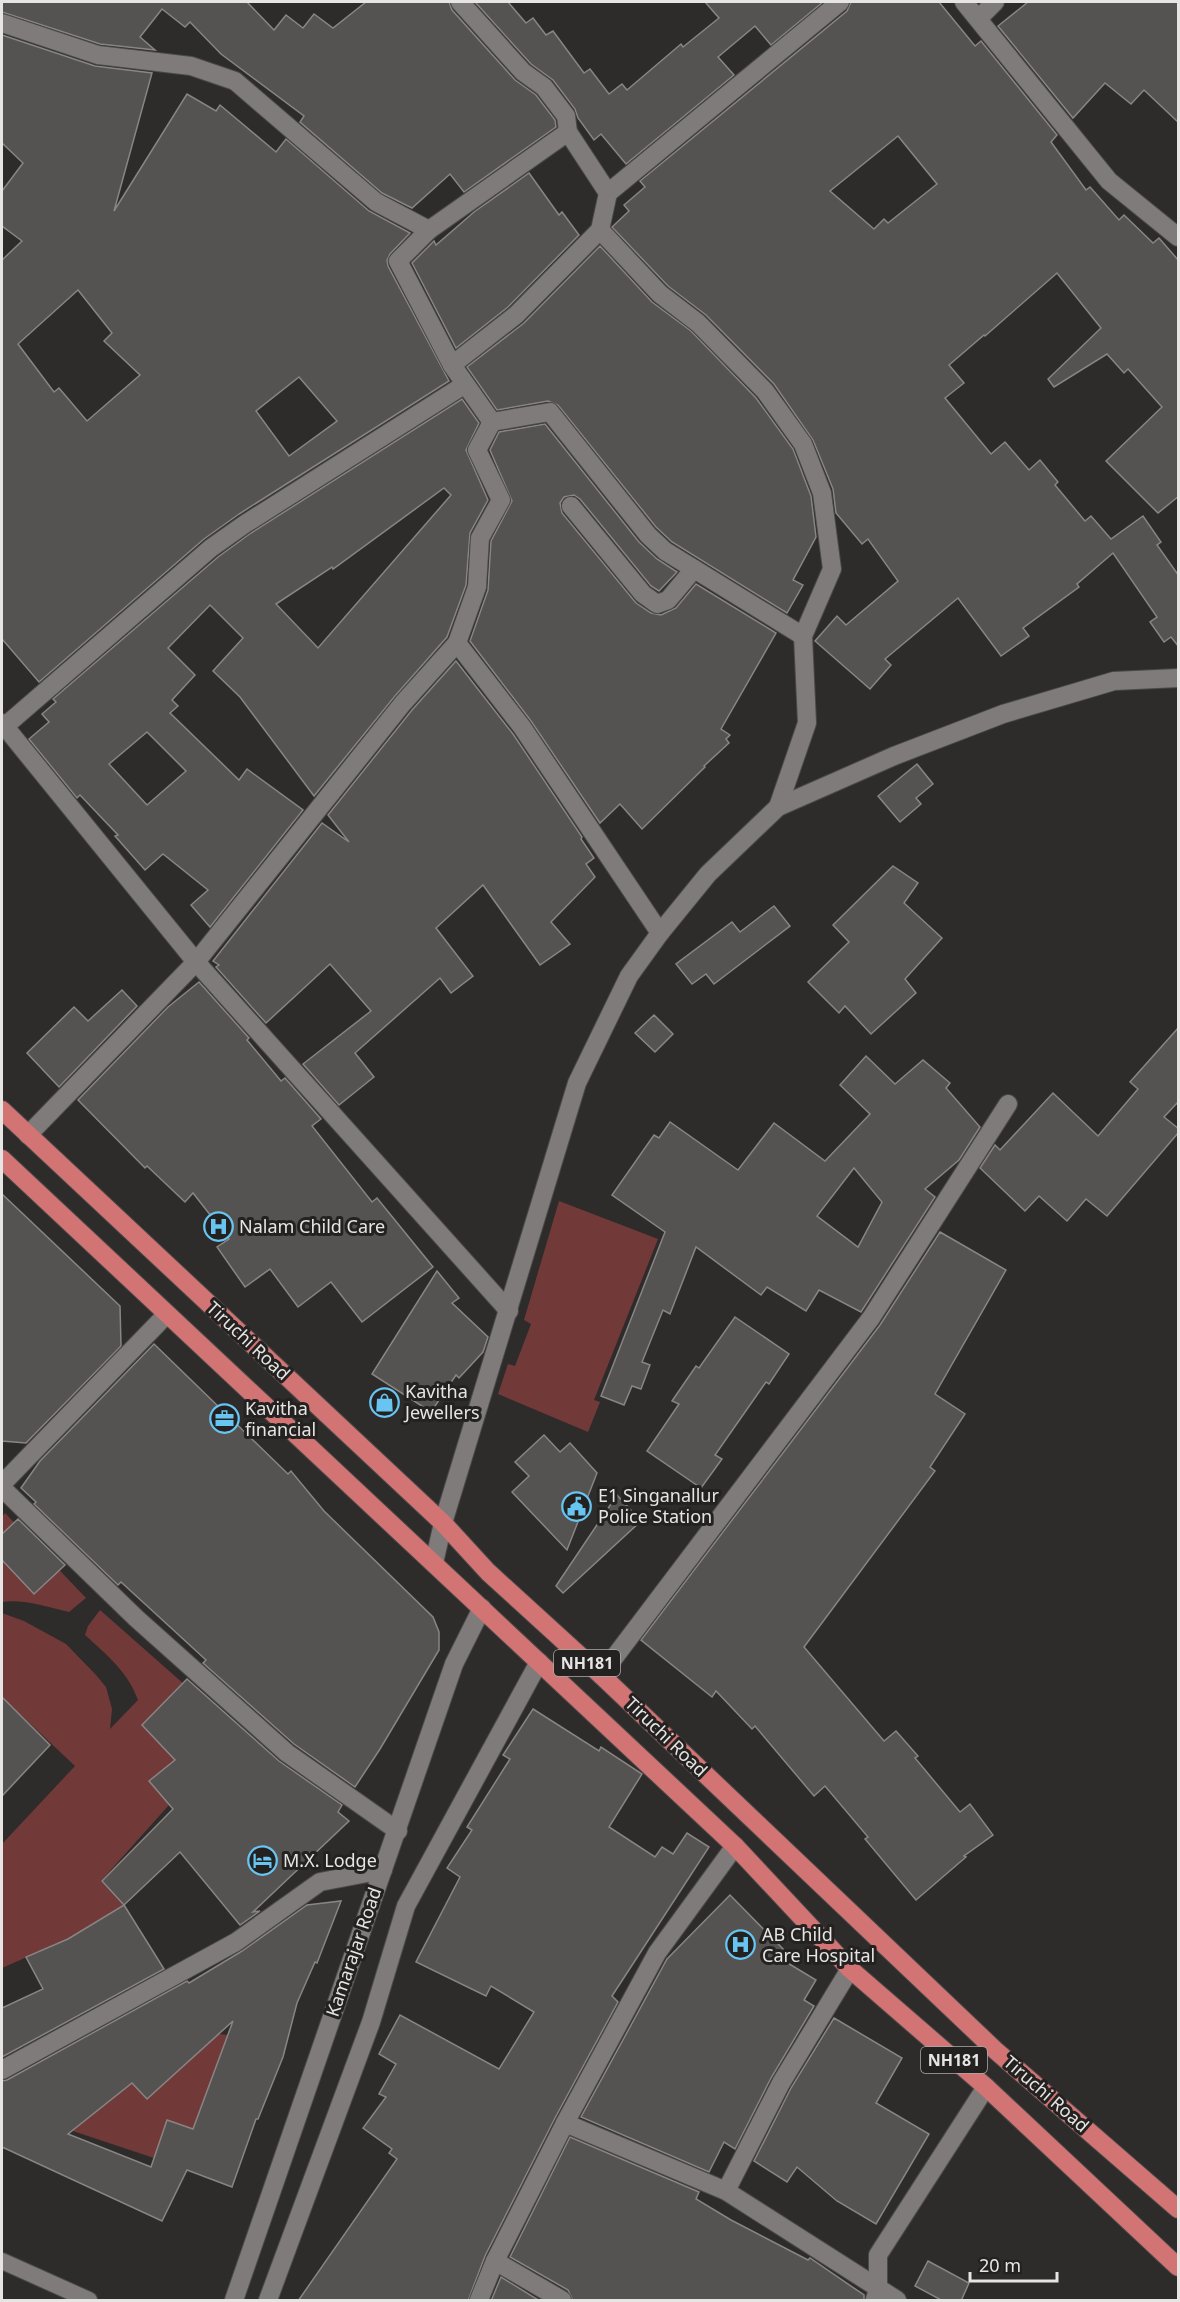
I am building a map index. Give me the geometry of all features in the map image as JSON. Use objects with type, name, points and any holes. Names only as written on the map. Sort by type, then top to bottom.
[{"type":"highway","name":"Tiruchi Road","points":[[2,1110],[442,1523],[488,1572],[601,1675],[996,2049],[1179,2209]]},
{"type":"highway","name":"Tiruchi Road","points":[[2,1159],[434,1563]]},
{"type":"highway","name":"NH181","points":[[434,1563],[735,1846]]},
{"type":"highway","name":"Tiruchi Road","points":[[735,1846],[850,1969],[986,2087],[1179,2267]]},
{"type":"street","points":[[460,2],[523,72],[544,87],[566,116],[568,132],[608,193]]},
{"type":"street","points":[[452,365],[516,315],[600,230],[608,193],[840,2]]},
{"type":"street","points":[[964,2],[1109,181],[1179,237]]},
{"type":"street","points":[[979,18],[995,2]]},
{"type":"street","points":[[2,23],[98,55],[191,66],[235,81],[376,202],[429,230]]},
{"type":"street","points":[[492,422],[452,365],[398,261],[429,230],[568,132]]},
{"type":"street","points":[[600,230],[660,294],[698,322],[765,391],[803,444],[822,493],[832,569],[803,636],[807,723],[778,807]]},
{"type":"street","points":[[464,385],[211,548],[3,725],[196,962],[509,1311]]},
{"type":"street","points":[[492,422],[549,412],[648,535],[665,551],[803,636]]},
{"type":"street","points":[[28,1135],[196,962],[403,703],[457,643],[477,587],[480,538],[501,500],[477,450],[492,422]]},
{"type":"street","points":[[571,506],[642,594],[652,602],[657,604],[668,600],[694,569]]},
{"type":"street","points":[[457,643],[522,727],[660,933]]},
{"type":"street","points":[[434,1563],[442,1523],[509,1311],[577,1083],[629,976],[660,933],[708,874],[778,807],[894,756],[1004,714],[1114,681],[1179,678]]},
{"type":"street","points":[[601,1675],[872,1318],[1008,1104]]},
{"type":"street","points":[[167,1314],[2,1486],[141,1622],[287,1753],[398,1831]]},
{"type":"street","name":"Kamarajar Road","points":[[234,2301],[454,1664],[482,1608]]},
{"type":"street","name":"Kamarajar Road","points":[[268,2301],[371,2022],[406,1906],[539,1662]]},
{"type":"street","points":[[479,2301],[495,2261],[565,2123],[657,1953],[735,1846]]},
{"type":"street","points":[[2,2070],[236,1942],[321,1882],[383,1870]]},
{"type":"street","points":[[726,2191],[782,2083],[850,1969]]},
{"type":"street","points":[[876,2295],[878,2255],[986,2087]]},
{"type":"street","points":[[565,2123],[726,2191],[876,2295],[897,2301]]},
{"type":"street","points":[[495,2261],[562,2301]]},
{"type":"lane","points":[[2,2261],[89,2301]]},
{"type":"shaded area","points":[[559,1201],[658,1239],[594,1400],[600,1402],[588,1432],[498,1394],[508,1364],[515,1366],[531,1324],[524,1320]]},
{"type":"shaded area","points":[[5,1513],[86,1598],[69,1612],[27,1603],[2,1602],[2,1517]]},
{"type":"shaded area","points":[[100,1610],[236,1730],[101,1881],[124,1905],[68,1939],[2,1968],[2,1844],[75,1766],[2,1697],[2,1613],[24,1621],[66,1644],[96,1675],[106,1687],[112,1709],[110,1729],[138,1700],[123,1672],[85,1635],[88,1626]]},
{"type":"shaded area","points":[[194,2021],[219,2034],[228,2035],[204,2133],[167,2120],[154,2158],[37,2119],[88,2118],[132,2083],[147,2099]]},
{"type":"building","points":[[2,2],[247,2],[274,30],[286,15],[303,28],[314,14],[333,28],[366,2],[449,2],[452,10],[515,80],[536,95],[555,120],[556,127],[464,192],[450,174],[412,208],[382,193],[300,122],[304,116],[221,54],[190,22],[185,27],[162,9],[140,37],[155,50],[100,44],[2,12]]},
{"type":"building","points":[[475,2],[508,2],[526,23],[533,18],[546,35],[553,31],[584,73],[590,69],[609,94],[622,84],[627,90],[681,44],[683,47],[719,18],[705,2],[823,2],[771,45],[755,26],[718,57],[734,75],[626,164],[601,134],[594,140],[578,118],[575,109],[553,80],[531,64]]},
{"type":"building","points":[[851,2],[939,2],[975,46],[981,41],[1057,135],[1051,142],[1086,190],[1090,187],[1119,220],[1124,215],[1153,243],[1159,238],[1179,261],[1179,496],[1158,513],[1106,461],[1162,407],[1128,369],[1124,373],[1107,354],[1054,387],[1048,379],[1101,328],[1057,273],[949,365],[964,383],[945,398],[991,454],[1005,442],[1029,470],[1040,460],[1058,482],[1055,485],[1085,521],[1091,516],[1111,539],[1143,516],[1161,542],[1157,545],[1179,576],[1179,647],[1171,637],[1164,642],[1150,622],[1157,617],[1113,553],[1077,584],[1079,587],[1023,628],[1029,636],[1001,656],[958,598],[885,659],[891,665],[870,689],[815,641],[837,616],[846,625],[898,581],[868,539],[862,544],[836,513],[833,489],[813,440],[774,384],[706,315],[668,286],[612,227],[629,211],[624,205],[645,187],[640,181],[847,11]],"holes":[[[898,136],[937,184],[888,223],[884,219],[874,229],[830,191]]]},
{"type":"building","points":[[1028,2],[1179,2],[1179,123],[1144,90],[1131,104],[1105,83],[1073,118],[998,26]]},
{"type":"building","points":[[2,35],[95,66],[152,73],[114,211],[187,94],[216,111],[220,105],[276,152],[286,139],[369,211],[410,233],[390,254],[387,260],[388,266],[449,381],[239,514],[204,539],[39,682],[2,639],[2,260],[22,241],[2,226],[2,191],[23,163],[2,143]],"holes":[[[78,290],[112,333],[104,341],[140,375],[87,421],[59,388],[54,392],[18,344]],[[299,377],[337,421],[289,456],[256,411]]]},
{"type":"building","points":[[529,173],[559,215],[562,212],[579,235],[508,307],[456,348],[412,263],[434,241],[436,245],[474,212]]},
{"type":"building","points":[[600,246],[652,302],[691,331],[756,398],[793,449],[811,496],[816,537],[793,580],[803,585],[787,613],[672,542],[656,527],[558,405],[548,401],[497,410],[467,367],[524,323]]},
{"type":"building","points":[[462,399],[479,423],[466,450],[488,500],[470,533],[466,585],[447,637],[395,696],[314,796],[240,697],[213,671],[243,638],[210,605],[168,648],[195,675],[172,700],[178,706],[170,713],[239,780],[247,769],[303,810],[210,927],[191,905],[208,890],[163,854],[145,870],[115,836],[118,835],[80,795],[77,798],[29,739],[49,722],[42,714],[56,702],[53,699],[218,557],[251,533]],"holes":[[[444,488],[451,495],[318,648],[276,604],[332,567],[333,569]],[[147,732],[186,771],[147,805],[109,764]]]},
{"type":"building","points":[[545,424],[639,542],[657,559],[677,572],[659,591],[651,586],[580,499],[574,495],[564,497],[560,503],[562,513],[636,603],[651,613],[661,615],[676,608],[696,584],[776,633],[721,729],[730,735],[726,739],[729,743],[642,829],[620,804],[600,823],[531,721],[470,641],[488,590],[491,541],[512,501],[490,450],[499,432]]},
{"type":"building","points":[[456,661],[513,734],[582,837],[581,839],[594,858],[586,864],[595,877],[551,922],[570,944],[540,965],[483,885],[436,928],[473,976],[451,993],[440,978],[355,1053],[374,1077],[339,1105],[303,1064],[371,1011],[330,964],[266,1023],[216,967],[219,965],[213,961],[322,823],[349,842],[328,815],[412,710]]},
{"type":"building","points":[[917,764],[933,784],[916,798],[921,804],[900,822],[878,796]]},
{"type":"building","points":[[893,866],[918,883],[904,903],[942,938],[905,979],[916,993],[871,1034],[845,1006],[839,1013],[808,982],[849,942],[833,925]]},
{"type":"building","points":[[774,906],[790,926],[714,984],[706,974],[692,984],[676,964],[732,922],[740,932]]},
{"type":"building","points":[[199,982],[249,1038],[247,1040],[281,1081],[285,1078],[321,1119],[312,1126],[372,1202],[377,1198],[433,1267],[362,1322],[331,1282],[298,1307],[270,1269],[245,1287],[217,1247],[229,1239],[193,1193],[185,1202],[147,1166],[145,1168],[78,1100],[168,1007]]},
{"type":"building","points":[[122,990],[137,1006],[59,1087],[27,1053],[74,1007],[88,1021]]},
{"type":"building","points":[[654,1015],[673,1034],[655,1052],[635,1033]]},
{"type":"building","points":[[1179,1027],[1179,1101],[1164,1117],[1179,1129],[1179,1132],[1107,1216],[1086,1199],[1067,1221],[1039,1196],[1025,1211],[980,1168],[995,1145],[1000,1150],[1053,1093],[1098,1136],[1138,1089],[1130,1082]]},
{"type":"building","points":[[866,1056],[895,1084],[923,1060],[950,1083],[946,1088],[980,1127],[959,1160],[925,1189],[935,1197],[861,1312],[819,1290],[806,1311],[767,1287],[761,1295],[696,1247],[670,1314],[663,1310],[642,1362],[650,1365],[641,1389],[632,1386],[624,1405],[601,1396],[665,1232],[612,1195],[654,1135],[659,1138],[670,1122],[738,1170],[774,1123],[825,1161],[870,1114],[840,1085]],"holes":[[[854,1168],[882,1202],[858,1247],[817,1216]]]},
{"type":"building","points":[[2,1194],[120,1306],[121,1346],[26,1443],[2,1441]]},
{"type":"building","points":[[940,1232],[1006,1270],[935,1394],[965,1414],[930,1467],[935,1471],[804,1647],[884,1741],[896,1731],[918,1756],[915,1758],[960,1812],[970,1804],[993,1835],[964,1856],[966,1857],[916,1900],[865,1839],[868,1837],[825,1786],[814,1796],[755,1726],[752,1729],[716,1691],[712,1697],[641,1640],[880,1325]]},
{"type":"building","points":[[437,1271],[459,1298],[452,1303],[488,1337],[483,1352],[459,1378],[456,1375],[431,1412],[372,1374]]},
{"type":"building","points":[[735,1317],[789,1354],[769,1384],[766,1382],[715,1455],[722,1459],[701,1488],[647,1451],[679,1404],[672,1401],[696,1366],[699,1368]]},
{"type":"building","points":[[154,1344],[288,1474],[291,1471],[324,1511],[433,1617],[439,1632],[439,1650],[355,1787],[294,1744],[203,1663],[206,1660],[121,1582],[118,1585],[34,1504],[36,1502],[21,1488],[40,1461]]},
{"type":"building","points":[[544,1435],[560,1452],[570,1443],[597,1473],[567,1550],[512,1492],[529,1476],[515,1462]]},
{"type":"building","points":[[617,1495],[641,1521],[563,1593],[556,1586]]},
{"type":"building","points":[[18,1519],[65,1565],[34,1594],[2,1560],[2,1534]]},
{"type":"building","points":[[187,1679],[279,1761],[342,1805],[338,1812],[349,1821],[253,1912],[260,1911],[240,1925],[180,1852],[124,1905],[102,1881],[173,1809],[149,1781],[175,1760],[142,1725]]},
{"type":"building","points":[[2,1697],[50,1745],[2,1796]]},
{"type":"building","points":[[533,1709],[599,1751],[601,1747],[642,1774],[609,1827],[655,1857],[662,1847],[673,1854],[687,1833],[709,1847],[612,1996],[618,2002],[555,2118],[485,2256],[468,2301],[298,2301],[397,2159],[389,2153],[392,2149],[363,2128],[386,2097],[379,2094],[396,2064],[379,2054],[400,2015],[499,2069],[534,2012],[491,1986],[486,1996],[416,1962],[460,1877],[447,1868],[472,1830],[467,1827],[510,1759],[503,1755]]},
{"type":"building","points":[[730,1895],[791,1957],[786,1962],[816,1980],[804,2000],[814,2006],[771,2078],[735,2149],[724,2142],[709,2172],[581,2117],[667,1959]]},
{"type":"building","points":[[341,1901],[317,1963],[315,1962],[297,2003],[283,2057],[258,2119],[256,2119],[232,2187],[187,2170],[162,2221],[2,2147],[2,2081],[187,1981],[189,1983],[242,1951],[307,1905]],"holes":[[[233,2021],[193,2129],[167,2120],[151,2167],[68,2134],[132,2083],[147,2099]]]},
{"type":"building","points":[[124,1905],[164,1969],[2,2057],[2,2008],[43,1989],[26,1957],[68,1939]]},
{"type":"building","points":[[834,2018],[902,2058],[876,2103],[929,2134],[876,2224],[837,2201],[797,2167],[787,2182],[754,2161],[791,2088]]},
{"type":"building","points":[[570,2137],[699,2192],[696,2199],[808,2260],[810,2258],[864,2295],[864,2301],[573,2301],[568,2290],[510,2257]]},
{"type":"building","points":[[928,2261],[969,2283],[961,2301],[943,2301],[915,2286]]},
{"type":"building","points":[[501,2277],[540,2301],[491,2301]]},
{"type":"place","name":"Nalam Child Care","points":[[218,1227]]},
{"type":"place","name":"Kavitha Jewellers","points":[[384,1402]]},
{"type":"place","name":"Kavitha financial","points":[[224,1419]]},
{"type":"place","name":"E1 Singanallur Police Station","points":[[577,1506]]},
{"type":"place","name":"M.X. Lodge","points":[[262,1861]]},
{"type":"place","name":"AB Child Care Hospital","points":[[741,1945]]}]
